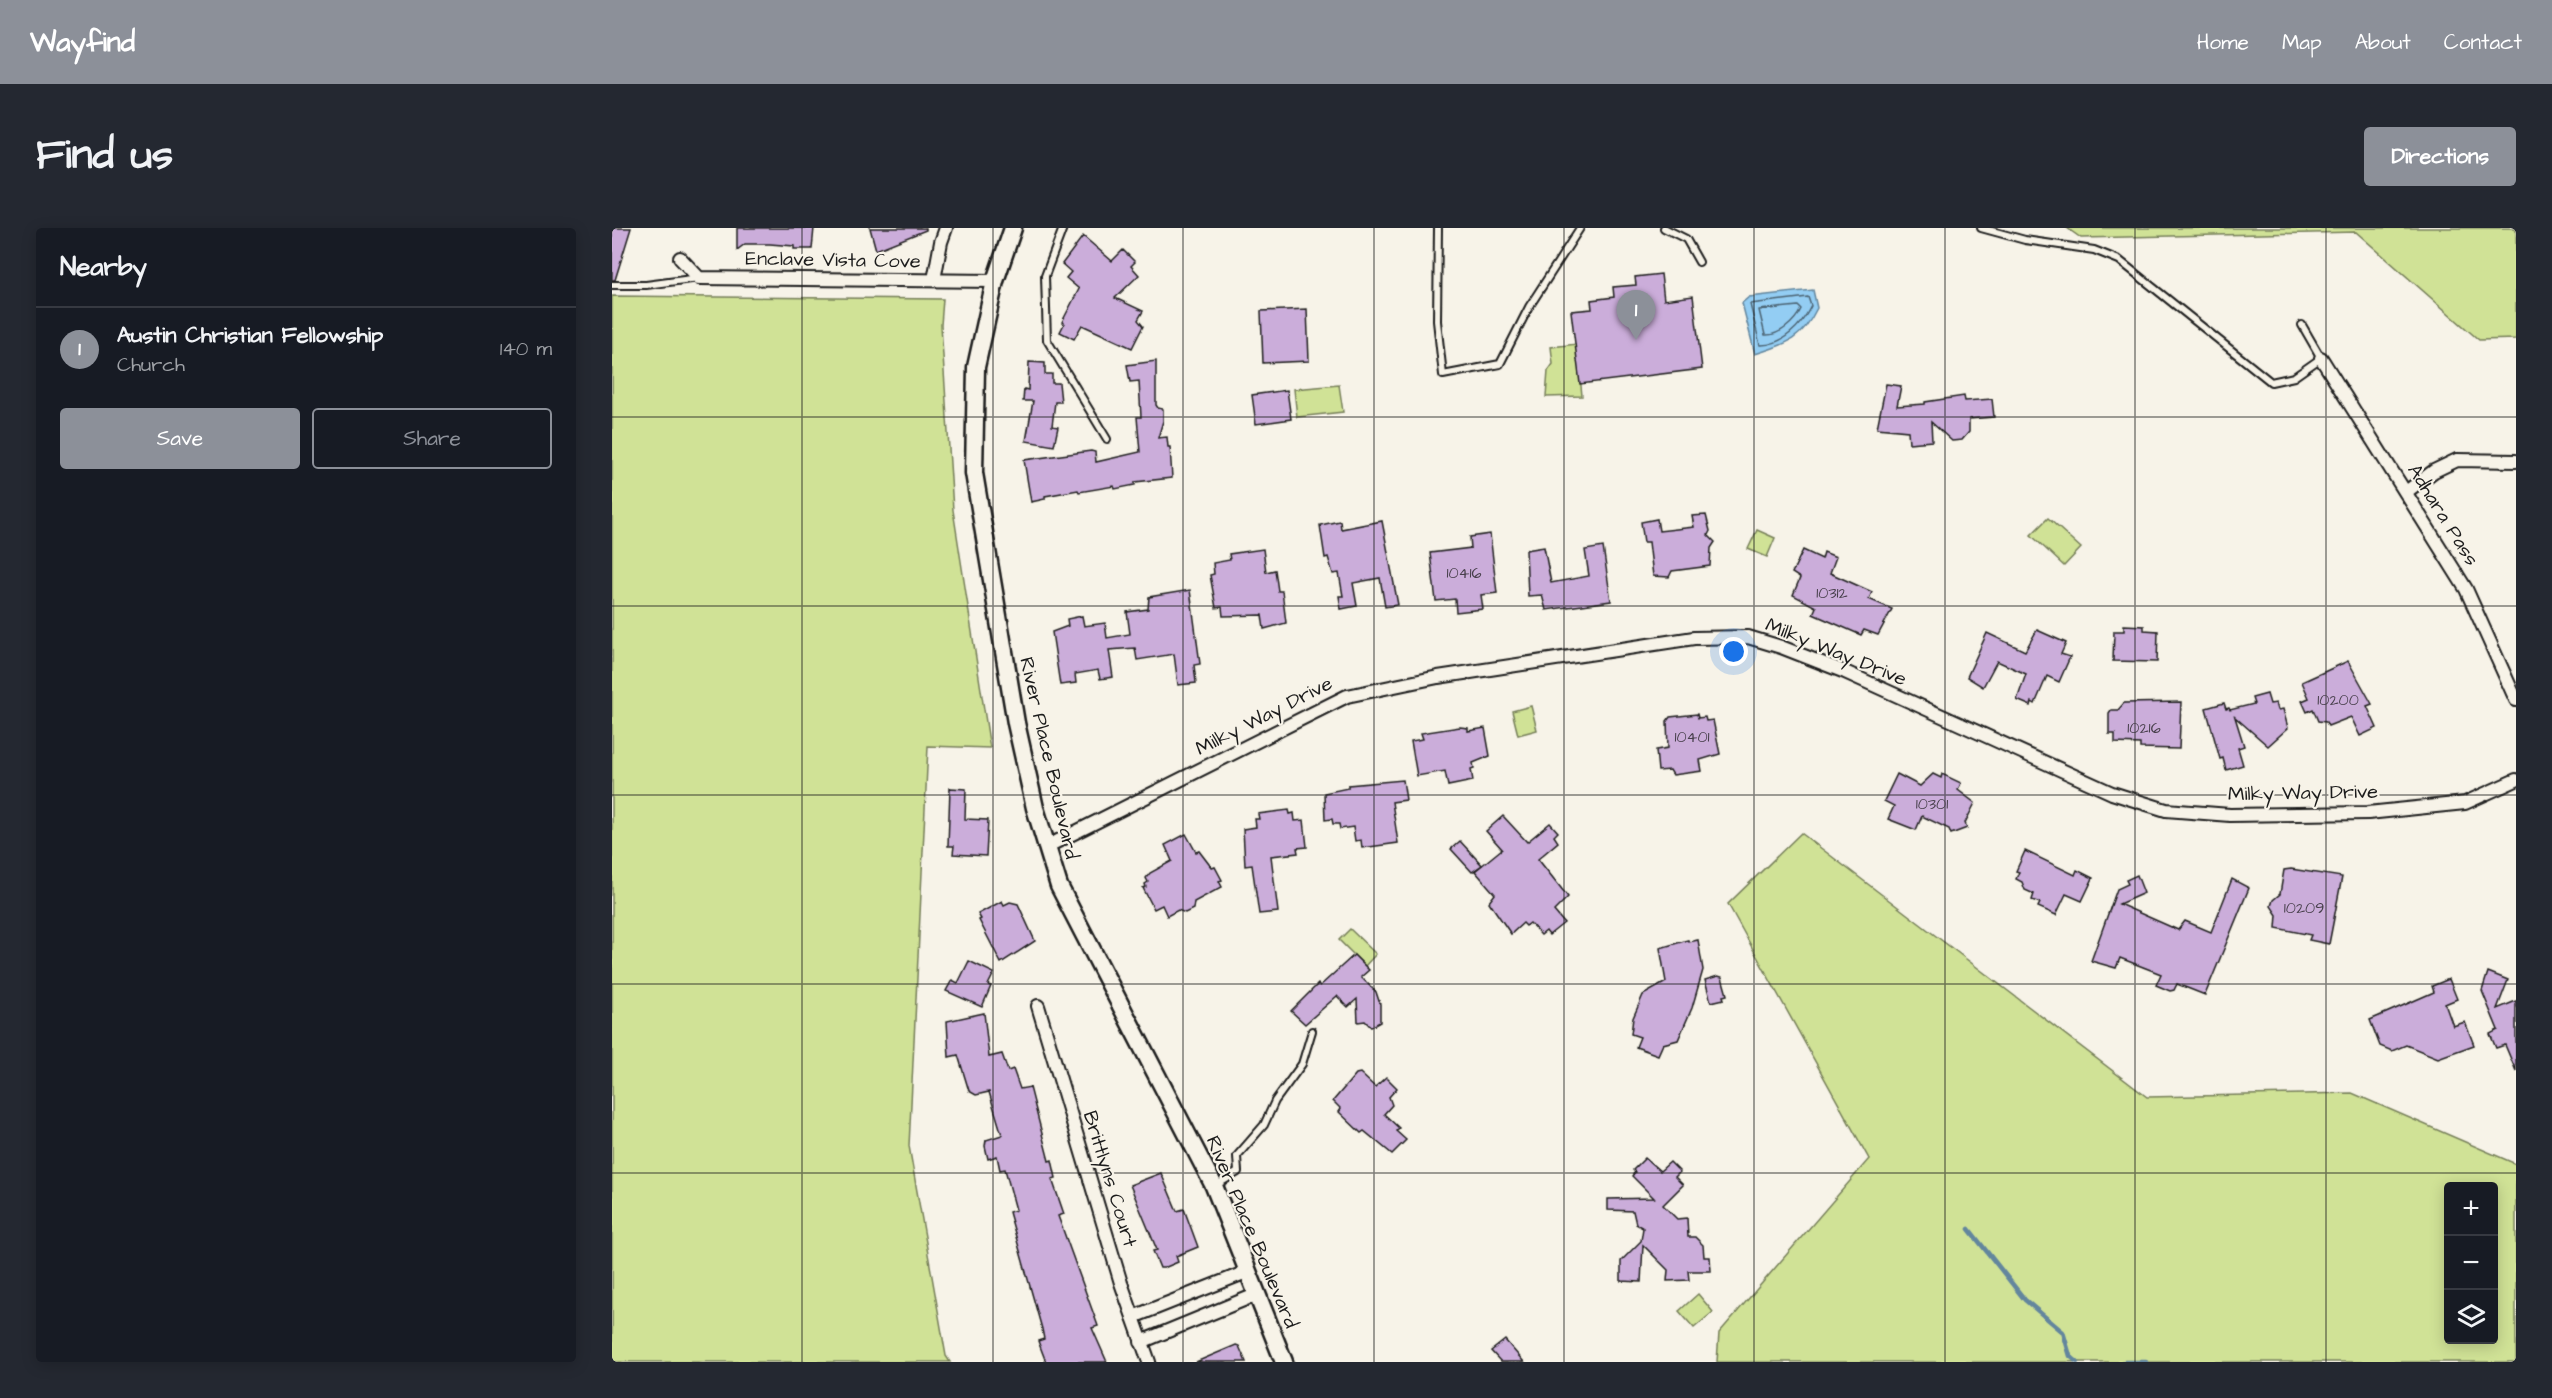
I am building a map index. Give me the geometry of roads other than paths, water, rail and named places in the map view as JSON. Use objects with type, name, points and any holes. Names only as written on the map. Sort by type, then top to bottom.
[{"type":"street","points":[[934,280],[940,242],[946,228]]},
{"type":"street","name":"River Place Boulevard","points":[[1013,228],[995,281],[976,367],[974,473],[1016,723],[1046,847],[1059,886],[1214,1186],[1284,1362]]},
{"type":"street","points":[[680,258],[699,278]]},
{"type":"street","name":"Enclave Vista Cove","points":[[699,278],[995,281]]},
{"type":"street","name":"Adhara Pass","points":[[2321,358],[2466,589],[2516,700]]},
{"type":"street","points":[[2406,492],[2434,471],[2457,459],[2516,461]]},
{"type":"street","name":"Milky Way Drive","points":[[1046,847],[1347,696],[1438,677],[1694,638],[1729,636],[1748,638],[1792,651],[2112,793],[2166,810],[2230,815],[2368,813],[2465,803],[2516,780]]},
{"type":"street","name":"Brittlyns Court","points":[[1038,1006],[1133,1317],[1149,1362]]},
{"type":"street","points":[[1133,1317],[1249,1271]]},
{"type":"street","points":[[1141,1342],[1258,1294]]},
{"type":"lane","points":[[1062,228],[1045,276],[1047,340],[1107,439]]},
{"type":"lane","points":[[1438,228],[1437,321],[1443,375],[1500,364],[1529,307],[1580,228]]},
{"type":"lane","points":[[1665,228],[1686,239],[1699,262]]},
{"type":"lane","points":[[1981,228],[2025,240],[2094,250],[2120,260],[2271,382],[2294,377],[2321,358],[2302,325]]},
{"type":"lane","points":[[612,285],[646,285],[699,278]]},
{"type":"lane","points":[[1214,1186],[1239,1172],[1237,1156],[1264,1125],[1275,1101],[1302,1064],[1312,1031]]},
{"type":"water","points":[[1813,290],[1817,308],[1806,327],[1793,339],[1755,354],[1742,303],[1749,297]]},
{"type":"waterway","points":[[1969,1229],[2025,1300],[2063,1332],[2070,1356],[2077,1362]]},
{"type":"waterway","points":[[2124,1362],[2146,1362]]},
{"type":"place","name":"Austin Christian Fellowship","points":[[1636,340]]}]
